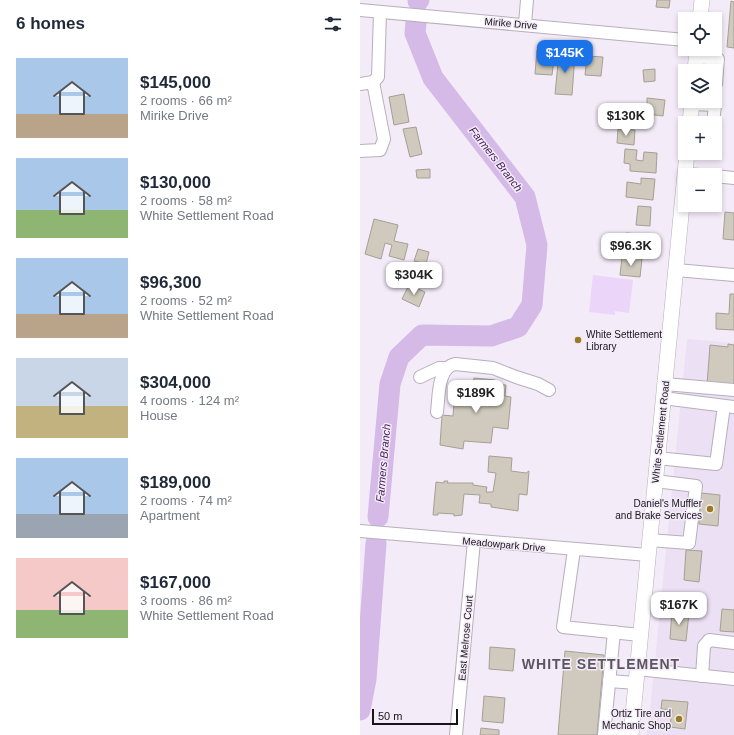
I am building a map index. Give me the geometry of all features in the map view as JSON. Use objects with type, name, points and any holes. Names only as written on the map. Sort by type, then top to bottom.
[{"type":"main road","points":[[701,12],[702,0]]},
{"type":"main road","name":"White Settlement Road","points":[[631,733],[681,212]]},
{"type":"street","points":[[524,24],[527,0]]},
{"type":"street","name":"Mirike Drive","points":[[360,10],[678,39]]},
{"type":"street","points":[[360,84],[373,82],[378,77],[380,68],[380,12]]},
{"type":"street","points":[[696,59],[718,59],[718,64]]},
{"type":"street","points":[[360,151],[380,150],[384,139],[373,82]]},
{"type":"street","points":[[722,177],[734,178]]},
{"type":"street","points":[[676,270],[734,275]]},
{"type":"street","points":[[420,377],[440,368],[447,368],[455,364],[493,368],[516,378],[538,384],[549,390]]},
{"type":"street","points":[[438,412],[443,377],[447,368]]},
{"type":"street","points":[[664,391],[734,390]]},
{"type":"street","points":[[657,458],[716,464],[729,406],[664,391]]},
{"type":"street","points":[[650,540],[690,543],[696,486],[655,481]]},
{"type":"street","name":"Meadowpark Drive","points":[[360,531],[648,555]]},
{"type":"street","name":"East Melrose Court","points":[[456,735],[474,541]]},
{"type":"street","points":[[574,550],[563,627],[640,635]]},
{"type":"street","points":[[614,632],[604,732],[631,733]]},
{"type":"street","points":[[702,676],[704,646],[709,640],[734,642]]},
{"type":"street","points":[[609,681],[636,676],[702,676],[734,679]]},
{"type":"shaded area","points":[[593,275],[633,280],[629,313],[615,311],[615,315],[589,312]]},
{"type":"shaded area","points":[[687,339],[734,343],[734,735],[646,735],[649,721]]},
{"type":"building","points":[[657,0],[670,0],[669,8],[656,7]]},
{"type":"building","points":[[731,1],[734,2],[734,48],[727,47]]},
{"type":"building","points":[[537,50],[555,52],[552,75],[535,74]]},
{"type":"building","points":[[559,53],[575,55],[572,95],[555,94]]},
{"type":"building","points":[[587,56],[603,57],[601,76],[585,75]]},
{"type":"building","points":[[655,69],[655,81],[644,82],[643,70]]},
{"type":"building","points":[[404,94],[409,122],[394,125],[389,97]]},
{"type":"building","points":[[647,98],[665,100],[663,116],[639,113],[639,104],[647,105]]},
{"type":"building","points":[[416,127],[422,154],[410,157],[403,129]]},
{"type":"building","points":[[618,129],[635,130],[634,145],[617,143]]},
{"type":"building","points":[[625,149],[637,150],[636,160],[643,161],[644,152],[657,153],[656,173],[630,171],[630,164],[624,163]]},
{"type":"building","points":[[430,169],[430,178],[417,178],[416,170]]},
{"type":"building","points":[[641,178],[655,179],[653,200],[626,197],[627,182],[641,184]]},
{"type":"building","points":[[638,206],[651,207],[650,226],[636,225]]},
{"type":"building","points":[[725,212],[734,213],[734,240],[723,239]]},
{"type":"building","points":[[374,219],[398,225],[394,241],[408,244],[404,260],[389,256],[392,245],[385,243],[381,259],[365,254]]},
{"type":"building","points":[[626,233],[647,235],[646,251],[624,249]]},
{"type":"building","points":[[418,249],[429,252],[426,264],[414,261]]},
{"type":"building","points":[[622,257],[642,259],[640,277],[620,275]]},
{"type":"building","points":[[409,285],[425,292],[419,307],[402,299]]},
{"type":"building","points":[[730,294],[734,294],[734,330],[716,329],[716,313],[729,314]]},
{"type":"building","points":[[728,344],[734,345],[734,388],[707,385],[710,345],[728,347]]},
{"type":"building","points":[[474,378],[495,380],[494,384],[506,385],[505,396],[511,397],[508,429],[493,427],[491,443],[464,441],[463,449],[440,445],[442,415],[453,416],[455,392],[462,393],[462,382],[473,383]]},
{"type":"building","points":[[489,456],[512,458],[511,471],[526,473],[529,471],[527,495],[519,494],[518,511],[491,507],[491,504],[479,503],[480,495],[464,494],[462,515],[454,516],[454,514],[438,513],[438,515],[433,515],[436,482],[444,483],[444,481],[448,481],[447,483],[473,483],[473,485],[487,487],[486,492],[493,492],[496,473],[488,472]]},
{"type":"building","name":"Daniel's Muffler and Brake Services","points":[[701,493],[720,495],[718,526],[699,524]]},
{"type":"building","points":[[686,550],[702,551],[699,582],[684,580]]},
{"type":"building","points":[[722,609],[734,610],[734,632],[720,631]]},
{"type":"building","points":[[672,611],[689,613],[686,641],[670,639]]},
{"type":"building","points":[[490,647],[515,649],[513,671],[489,669]]},
{"type":"building","points":[[565,651],[604,655],[597,735],[558,735]]},
{"type":"building","points":[[484,696],[505,698],[503,723],[482,721]]},
{"type":"building","name":"Ortiz Tire and Mechanic Shop","points":[[662,700],[688,702],[685,729],[670,727],[672,710],[661,709]]},
{"type":"building","points":[[481,728],[499,730],[499,735],[480,735]]},
{"type":"waterway","name":"Farmers Branch","points":[[378,517],[390,384],[399,357],[422,335],[491,336],[518,327],[532,305],[537,245],[525,197],[433,78],[415,33],[416,22]]},
{"type":"waterway","name":"Farmers Branch","points":[[360,710],[366,679],[376,543]]},
{"type":"place","name":"White Settlement Library","points":[[578,340]]},
{"type":"place","name":"Daniel's Muffler and Brake Services","points":[[710,509]]},
{"type":"place","name":"Ortiz Tire and Mechanic Shop","points":[[679,719]]},
{"type":"district","name":"WHITE SETTLEMENT","points":[[601,664]]}]
